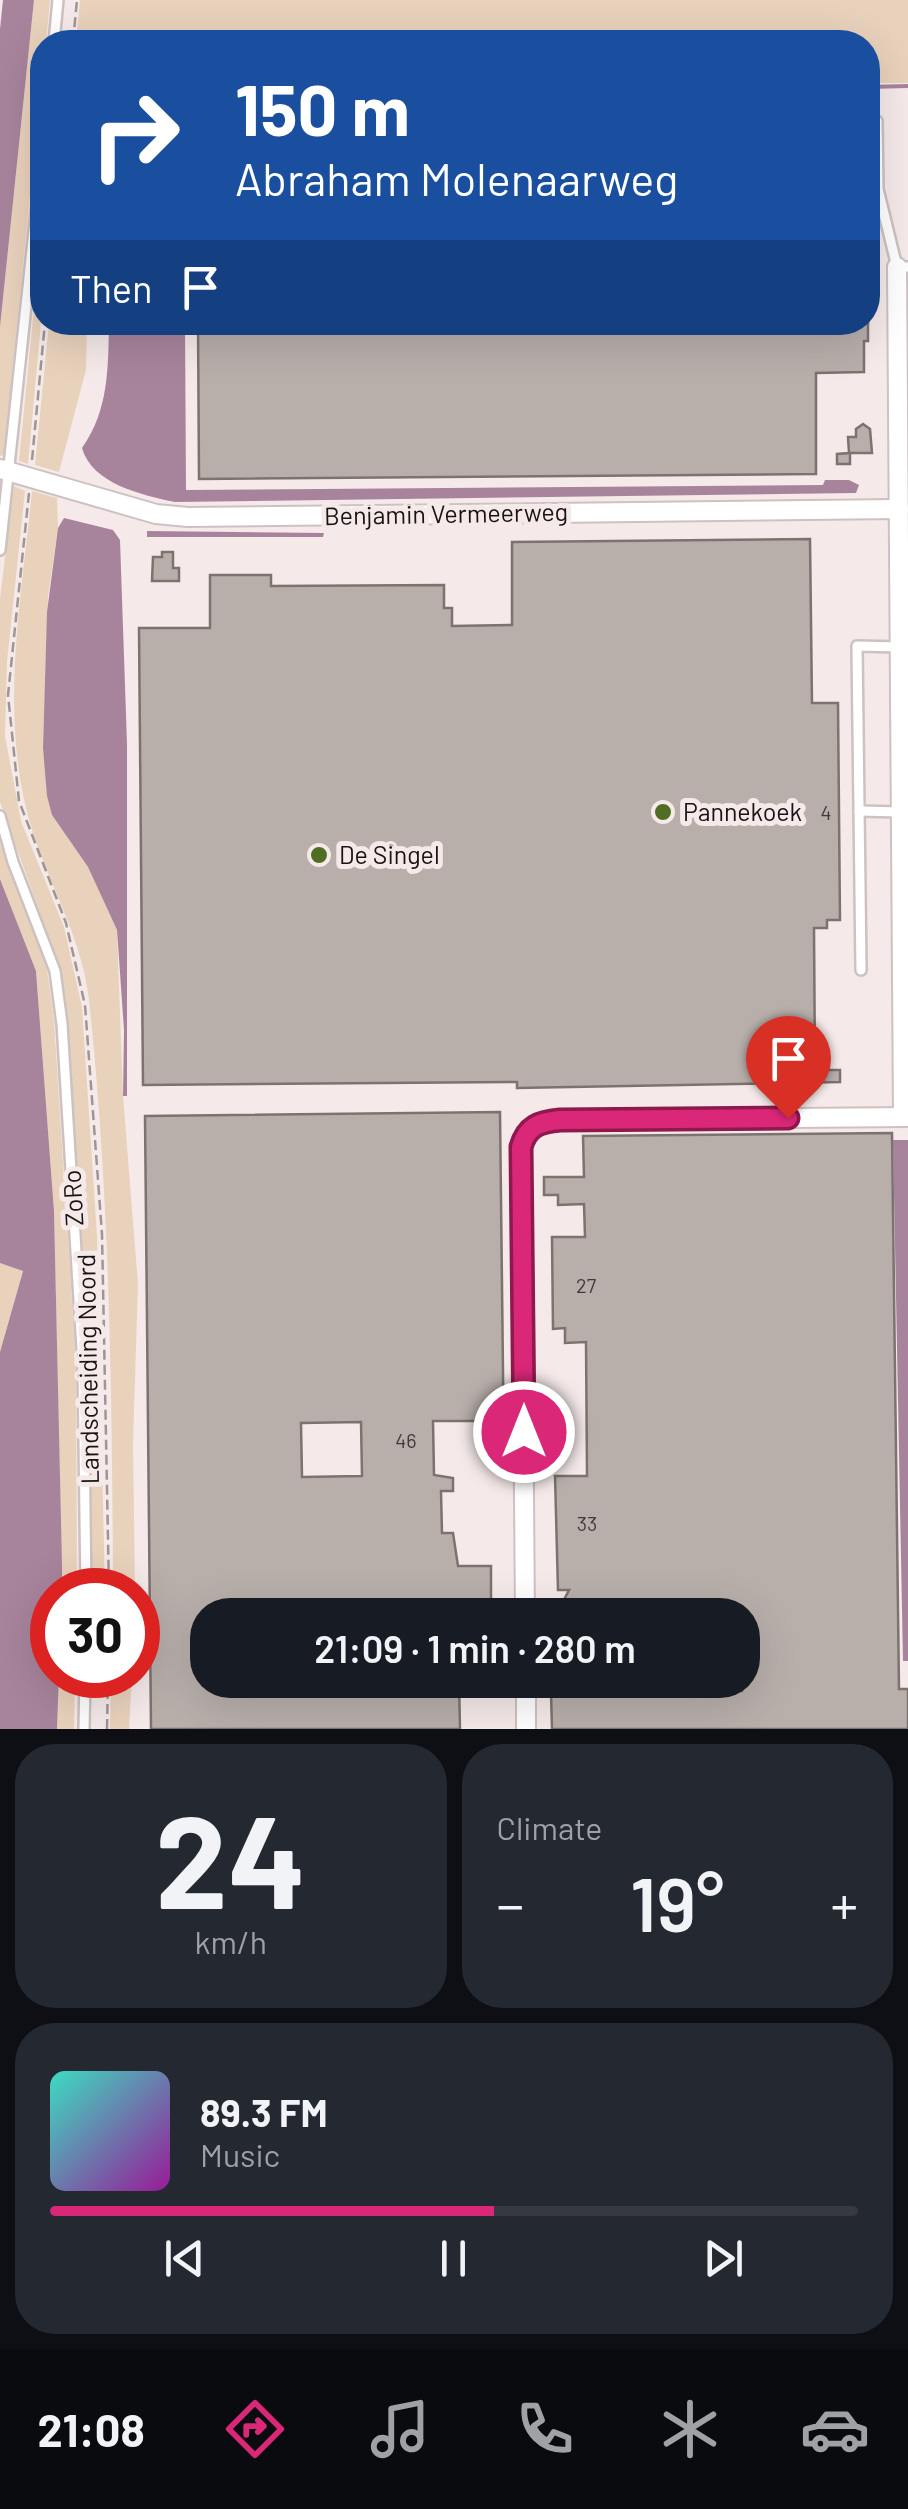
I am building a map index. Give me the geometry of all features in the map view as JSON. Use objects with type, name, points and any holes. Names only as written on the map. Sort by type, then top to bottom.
[{"type":"street","points":[[525,1598],[521,1147],[526,1132],[534,1125],[560,1120],[906,1116],[899,508],[903,267]]},
{"type":"street","name":"Benjamin Vermeerweg","points":[[5,471],[156,514],[188,517],[899,508]]},
{"type":"street","points":[[526,1698],[526,1729]]},
{"type":"lane","points":[[55,30],[58,0]]},
{"type":"lane","points":[[880,195],[903,267]]},
{"type":"lane","points":[[0,550],[5,471],[30,258]]},
{"type":"lane","points":[[861,970],[857,646],[900,646]]},
{"type":"lane","points":[[859,812],[901,812]]},
{"type":"lane","name":"ZoRo","points":[[0,816],[13,862],[56,972],[62,1024],[83,1365],[86,1568]]},
{"type":"lane","points":[[84,1729],[85,1698]]},
{"type":"path","points":[[74,30],[77,0]]},
{"type":"path","name":"Landscheiding Noord","points":[[44,335],[8,727],[23,815],[66,923],[85,1005],[104,1294],[109,1568]]},
{"type":"path","points":[[107,1729],[108,1698]]},
{"type":"shaded area","points":[[3,0],[34,0],[0,327]]},
{"type":"shaded area","points":[[34,0],[50,0],[47,30],[31,30]]},
{"type":"shaded area","points":[[80,0],[908,0],[908,83],[880,83],[880,30],[77,30]]},
{"type":"shaded area","points":[[30,38],[30,195],[4,455],[0,456],[0,327]]},
{"type":"shaded area","points":[[31,335],[40,335],[28,464],[19,461]]},
{"type":"shaded area","points":[[48,335],[87,335],[86,370],[59,472],[35,465]]},
{"type":"shaded area","points":[[109,335],[185,335],[186,490],[823,485],[825,480],[849,480],[859,485],[856,493],[175,502],[120,486],[96,471],[88,460],[82,448],[102,404]]},
{"type":"shaded area","points":[[14,486],[25,491],[7,662],[5,736],[21,821],[64,927],[82,1007],[97,1236],[105,1568],[91,1568],[89,1339],[64,990],[58,963],[0,802],[0,598]]},
{"type":"shaded area","points":[[32,491],[57,498],[58,528],[48,597],[43,748],[52,815],[88,867],[117,930],[123,1096],[138,1284],[133,1443],[135,1568],[113,1568],[106,1221],[89,1000],[69,923],[39,850],[24,799],[15,723],[16,645]]},
{"type":"shaded area","points":[[64,518],[113,530],[120,540],[127,744],[127,1096],[123,1096],[124,1030],[117,930],[88,867],[52,815],[47,796],[43,748],[47,612],[58,528]]},
{"type":"shaded area","points":[[147,531],[324,533],[323,537],[147,537]]},
{"type":"shaded area","points":[[0,843],[47,969],[54,1020],[76,1366],[77,1568],[62,1568],[54,1211],[36,971],[0,879]]},
{"type":"shaded area","points":[[0,879],[36,971],[54,1211],[62,1568],[30,1568],[30,1698],[58,1698],[57,1729],[0,1729],[0,1352],[23,1271],[0,1263]]},
{"type":"shaded area","points":[[893,1140],[908,1140],[908,1661],[903,1661]]},
{"type":"shaded area","points":[[0,1263],[23,1270],[0,1352]]},
{"type":"shaded area","points":[[58,1698],[75,1698],[74,1729],[57,1729]]},
{"type":"shaded area","points":[[111,1698],[131,1698],[129,1729],[110,1729]]},
{"type":"building","points":[[198,335],[868,335],[868,341],[864,341],[864,372],[816,373],[816,474],[199,479]]},
{"type":"building","points":[[863,424],[870,429],[872,453],[850,453],[850,464],[837,464],[837,454],[849,453],[848,437],[856,437],[856,429]]},
{"type":"building","points":[[810,539],[812,703],[838,703],[840,920],[827,920],[827,928],[814,928],[815,1070],[840,1070],[840,1082],[517,1088],[517,1082],[143,1085],[139,628],[210,628],[210,575],[271,575],[271,586],[444,585],[444,608],[452,608],[452,626],[512,625],[512,542]]},
{"type":"building","points":[[162,552],[173,552],[173,568],[179,568],[179,581],[152,581],[153,557],[162,557]]},
{"type":"building","points":[[500,1112],[504,1458],[486,1458],[486,1421],[433,1421],[434,1475],[453,1478],[453,1491],[441,1491],[442,1533],[453,1533],[458,1566],[491,1566],[491,1598],[190,1598],[190,1698],[459,1698],[460,1729],[151,1729],[151,1698],[160,1698],[160,1568],[149,1568],[145,1116]],"holes":[[[361,1422],[362,1476],[302,1477],[301,1423]]]},
{"type":"building","points":[[892,1133],[899,1689],[908,1689],[908,1729],[552,1729],[551,1698],[760,1698],[760,1598],[565,1598],[569,1590],[558,1590],[555,1476],[587,1476],[586,1342],[565,1343],[565,1328],[553,1329],[552,1237],[585,1237],[584,1204],[558,1205],[558,1195],[544,1195],[544,1177],[584,1177],[583,1136]]},
{"type":"waterway","points":[[880,87],[908,86]]},
{"type":"place","name":"Pannekoek","points":[[663,812]]},
{"type":"place","name":"De Singel","points":[[319,855]]},
{"type":"route","points":[[524,1432],[521,1147],[526,1132],[534,1125],[560,1120],[788,1118]]}]
